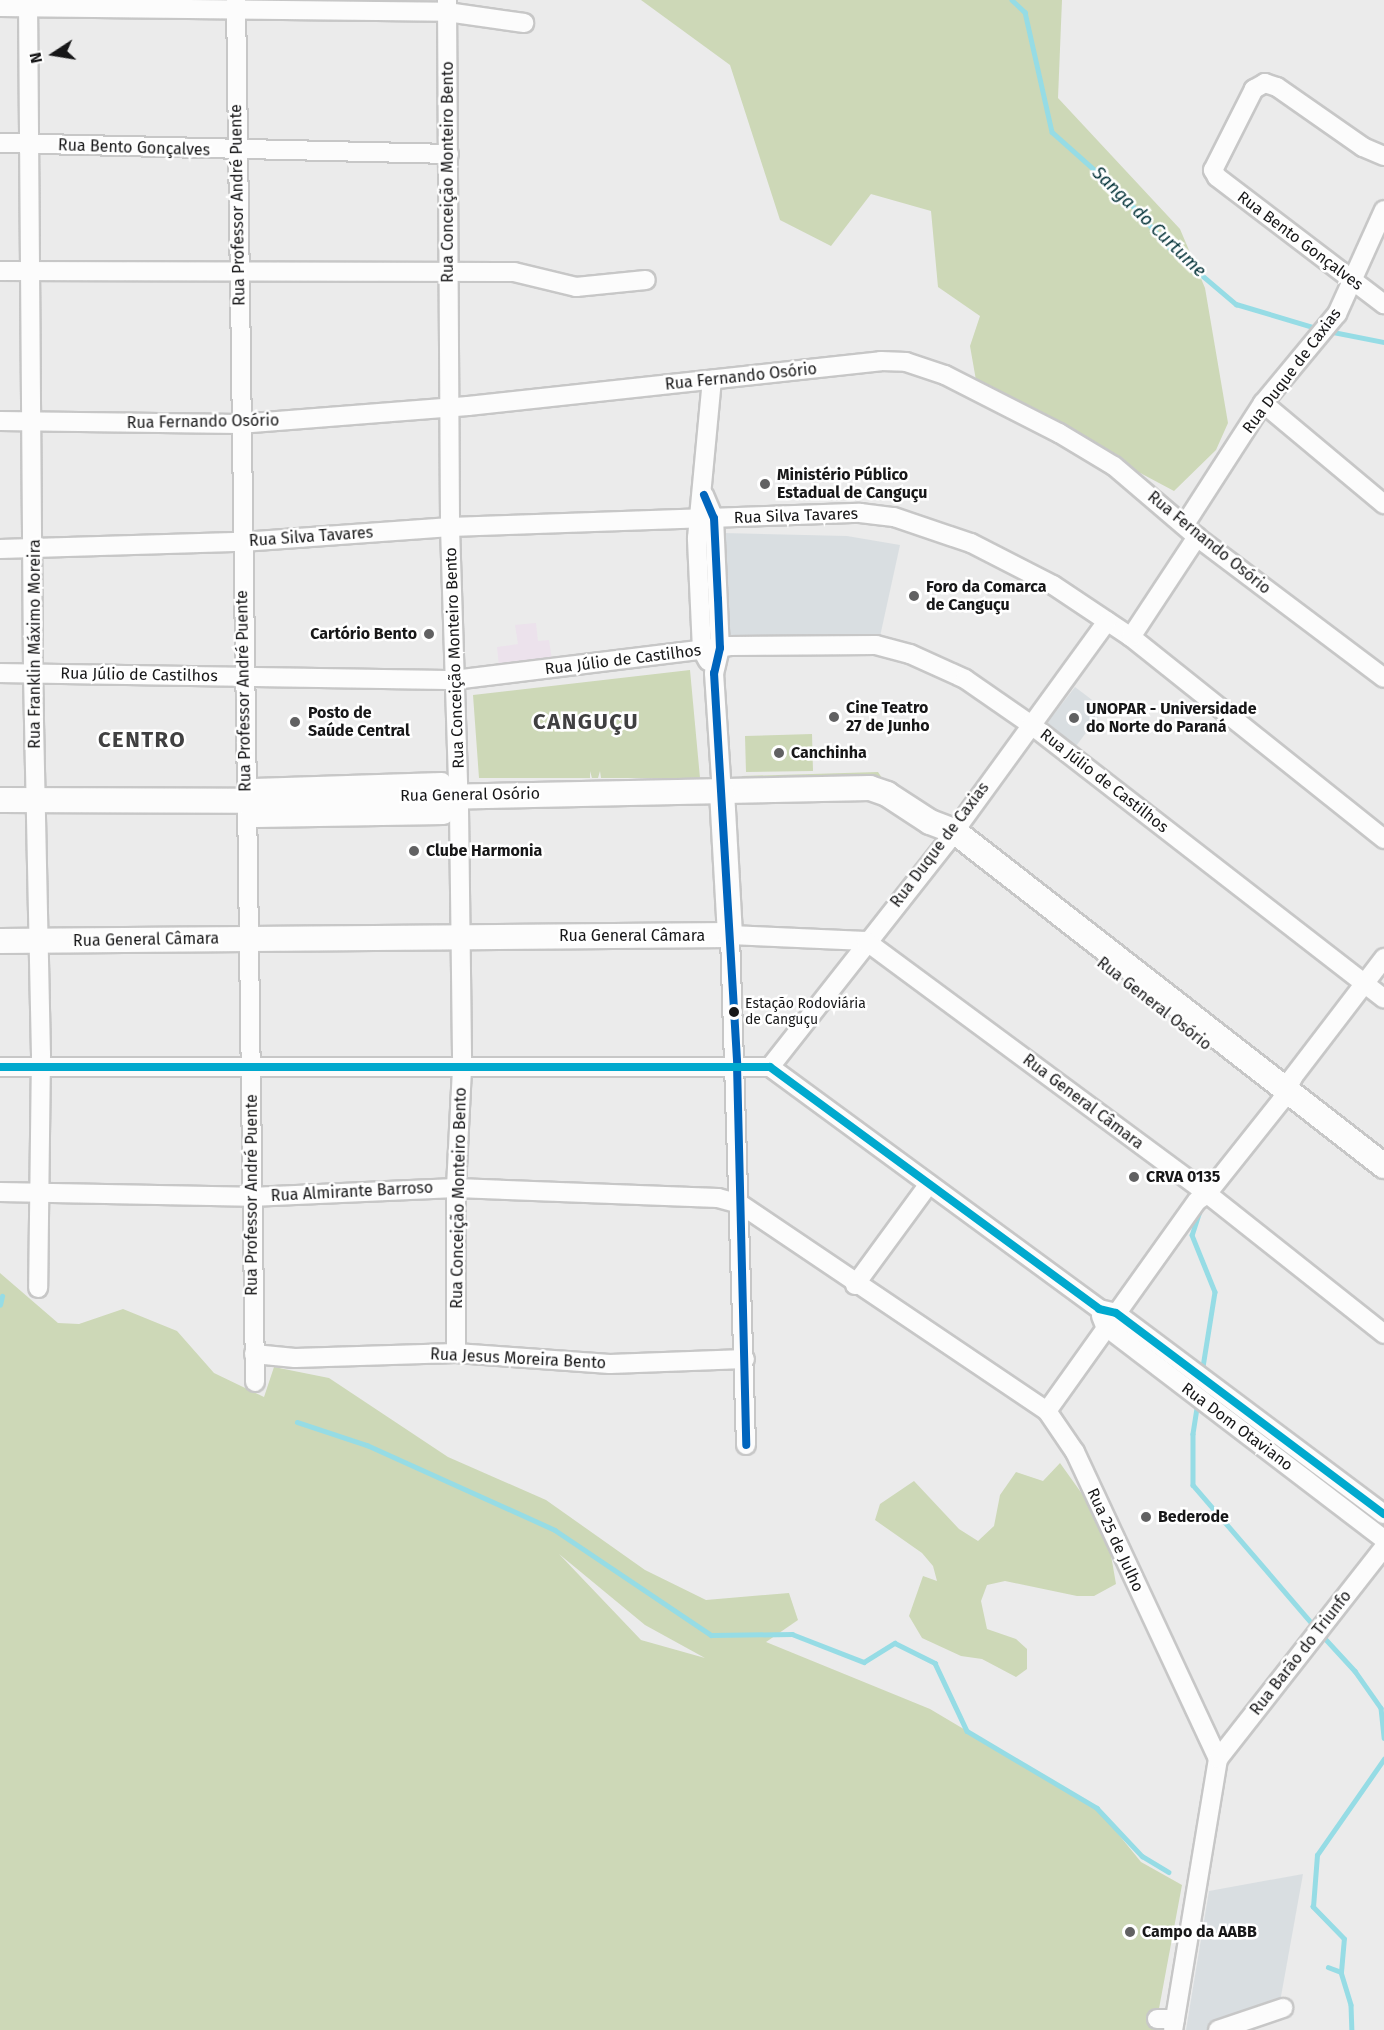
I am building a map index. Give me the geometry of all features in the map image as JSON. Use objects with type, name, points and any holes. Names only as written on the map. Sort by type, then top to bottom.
[{"type":"main road","name":"Rua General Osório","points":[[0,800],[252,803],[450,788],[723,792],[870,788],[887,794],[930,822],[1384,1166]]},
{"type":"main road","points":[[723,792],[730,936]]},
{"type":"main road","name":"Rua General Câmara","points":[[0,941],[460,936],[730,936]]},
{"type":"main road","name":"Rua General Osório","points":[[1283,1090],[1384,1180]]},
{"type":"street","points":[[0,7],[28,4],[447,6],[524,23]]},
{"type":"street","name":"Rua Franklin Máximo Moreira","points":[[28,4],[28,145],[35,549],[33,674],[40,1067],[38,1287]]},
{"type":"street","name":"Rua Professor André Puente","points":[[236,5],[240,274],[239,424],[244,676],[252,803],[247,939],[255,1382]]},
{"type":"street","name":"Rua Conceição Monteiro Bento","points":[[447,6],[450,527],[454,680],[450,788],[460,936],[462,1069],[456,1188],[456,1353]]},
{"type":"street","name":"Rua Bento Gonçalves","points":[[1384,156],[1363,147],[1277,87],[1265,84],[1254,89],[1215,162],[1217,177],[1384,304]]},
{"type":"street","name":"Rua Bento Gonçalves","points":[[0,143],[449,154]]},
{"type":"street","name":"Rua Duque de Caxias","points":[[1131,637],[1263,403],[1312,347],[1337,314],[1354,282],[1384,210]]},
{"type":"street","points":[[0,271],[240,274],[514,272],[576,287],[646,280]]},
{"type":"street","name":"Rua Fernando Osório","points":[[0,420],[239,424],[449,408],[881,361],[906,362],[945,375],[1059,433],[1114,466],[1191,530],[1384,678]]},
{"type":"street","points":[[711,649],[717,588],[704,495],[712,380]]},
{"type":"street","points":[[1263,403],[1384,504]]},
{"type":"street","name":"Rua Silva Tavares","points":[[0,549],[242,542],[450,527],[860,513],[894,517],[1007,559],[1107,621],[1131,637],[1384,838]]},
{"type":"street","points":[[707,518],[697,589],[711,649],[723,792]]},
{"type":"street","points":[[697,589],[717,588]]},
{"type":"street","name":"Rua Duque de Caxias","points":[[770,1067],[866,941],[950,837],[1107,621]]},
{"type":"street","name":"Rua Júlio de Castilhos","points":[[0,673],[454,680],[711,649],[789,644],[876,645],[894,649],[965,679],[1030,724],[1384,999]]},
{"type":"street","points":[[252,803],[444,815]]},
{"type":"street","points":[[730,936],[737,1065],[746,1359],[746,1445]]},
{"type":"street","name":"Rua General Câmara","points":[[730,936],[866,941],[1384,1334]]},
{"type":"street","points":[[1047,1411],[1107,1316],[1384,958]]},
{"type":"street","points":[[0,1067],[462,1069],[737,1065],[770,1067]]},
{"type":"street","name":"Rua Dom Otaviano","points":[[770,1067],[1184,1375],[1264,1447],[1384,1539]]},
{"type":"street","points":[[855,1285],[929,1184]]},
{"type":"street","name":"Rua Almirante Barroso","points":[[0,1192],[250,1197],[456,1188],[689,1196],[740,1204]]},
{"type":"street","name":"Rua 25 de Julho","points":[[740,1204],[855,1285],[1047,1411],[1075,1452],[1218,1759]]},
{"type":"street","name":"Rua Jesus Moreira Bento","points":[[254,1354],[295,1358],[456,1353],[610,1364],[746,1359]]},
{"type":"street","name":"Rua Dom Otaviano","points":[[1184,1375],[1276,1433],[1384,1514]]},
{"type":"street","points":[[1264,1447],[1276,1433]]},
{"type":"street","name":"Rua Barão do Triunfo","points":[[1218,1759],[1384,1547]]},
{"type":"street","points":[[1168,2023],[1218,1759]]},
{"type":"street","points":[[1218,2030],[1283,2008]]},
{"type":"shaded area","points":[[723,533],[847,536],[900,545],[879,641],[729,639]]},
{"type":"shaded area","points":[[536,623],[538,641],[549,640],[552,660],[499,667],[497,647],[518,644],[515,625]]},
{"type":"shaded area","name":"UNOPAR - Universidade do Norte do Paraná","points":[[1075,687],[1104,709],[1073,750],[1044,727]]},
{"type":"shaded area","points":[[1303,1874],[1280,2002],[1207,2030],[1186,2030],[1209,1891]]},
{"type":"green space","points":[[641,0],[1062,0],[1058,98],[1180,229],[1205,288],[1228,423],[1216,450],[1174,491],[977,386],[970,346],[980,316],[938,287],[931,211],[871,194],[831,246],[780,220],[730,65]]},
{"type":"green space","points":[[690,670],[700,778],[601,778],[600,771],[598,778],[592,778],[590,771],[590,778],[479,778],[473,695]]},
{"type":"green space","name":"Canchinha","points":[[812,734],[813,771],[746,772],[745,736]]},
{"type":"green space","points":[[878,772],[882,778],[742,782],[742,776]]},
{"type":"green space","points":[[0,1273],[58,1323],[79,1324],[123,1309],[177,1331],[214,1373],[264,1397],[274,1367],[329,1378],[448,1457],[546,1500],[645,1570],[706,1600],[789,1593],[798,1620],[766,1642],[930,1709],[1097,1808],[1141,1862],[1182,1885],[1155,2030],[0,2030]],"holes":[[[559,1554],[645,1625],[705,1658],[641,1640]]]},
{"type":"green space","points":[[1060,1463],[1085,1498],[1111,1555],[1116,1584],[1094,1596],[1077,1596],[1005,1581],[987,1585],[981,1601],[987,1629],[1016,1639],[1027,1649],[1027,1669],[1016,1677],[982,1659],[961,1656],[922,1638],[909,1616],[923,1576],[937,1581],[933,1566],[922,1553],[875,1520],[880,1504],[914,1481],[959,1529],[978,1541],[994,1526],[1000,1495],[1016,1472],[1043,1481]]},
{"type":"waterway","name":"Sanga do Curtume","points":[[1012,0],[1025,12],[1052,132],[1124,196],[1170,248],[1236,304],[1320,329]]},
{"type":"waterway","name":"Sanga do Curtume","points":[[1328,331],[1384,342]]},
{"type":"waterway","points":[[1201,1208],[1192,1235],[1215,1292],[1202,1373]]},
{"type":"waterway","points":[[0,1305],[2,1296]]},
{"type":"waterway","points":[[1198,1402],[1193,1434],[1193,1485],[1315,1627]]},
{"type":"waterway","points":[[297,1422],[367,1445],[555,1530],[711,1635],[792,1634],[864,1662],[895,1643],[935,1663],[967,1731],[1097,1808],[1142,1856],[1169,1872]]},
{"type":"waterway","points":[[1320,1633],[1355,1671],[1381,1708],[1384,1738]]},
{"type":"waterway","points":[[1341,1972],[1344,1939],[1313,1907],[1317,1855],[1384,1759]]},
{"type":"waterway","points":[[1328,1967],[1341,1972],[1351,2005],[1352,2030]]},
{"type":"transit line","points":[[704,495],[714,518],[718,599],[720,648],[714,673],[737,1065],[746,1445]]},
{"type":"transit line","points":[[0,1067],[770,1067],[1099,1309],[1116,1313],[1384,1514]]},
{"type":"place","name":"Ministério Público Estadual de Canguçu","points":[[765,484]]},
{"type":"place","name":"Foro da Comarca de Canguçu","points":[[914,596]]},
{"type":"place","name":"Cartório Bento","points":[[429,634]]},
{"type":"place","name":"Cine Teatro 27 de Junho","points":[[834,717]]},
{"type":"place","name":"UNOPAR - Universidade do Norte do Paraná","points":[[1074,718]]},
{"type":"place","name":"Posto de Saúde Central","points":[[295,722]]},
{"type":"place","name":"Canchinha","points":[[779,753]]},
{"type":"place","name":"Clube Harmonia","points":[[414,851]]},
{"type":"place","name":"Estação Rodoviária de Canguçu","points":[[734,1012]]},
{"type":"place","name":"CRVA 0135","points":[[1134,1177]]},
{"type":"place","name":"Bederode","points":[[1146,1517]]},
{"type":"place","name":"Campo da AABB","points":[[1130,1932]]},
{"type":"district","name":"CANGUÇU","points":[[586,722]]},
{"type":"district","name":"CENTRO","points":[[142,740]]}]
